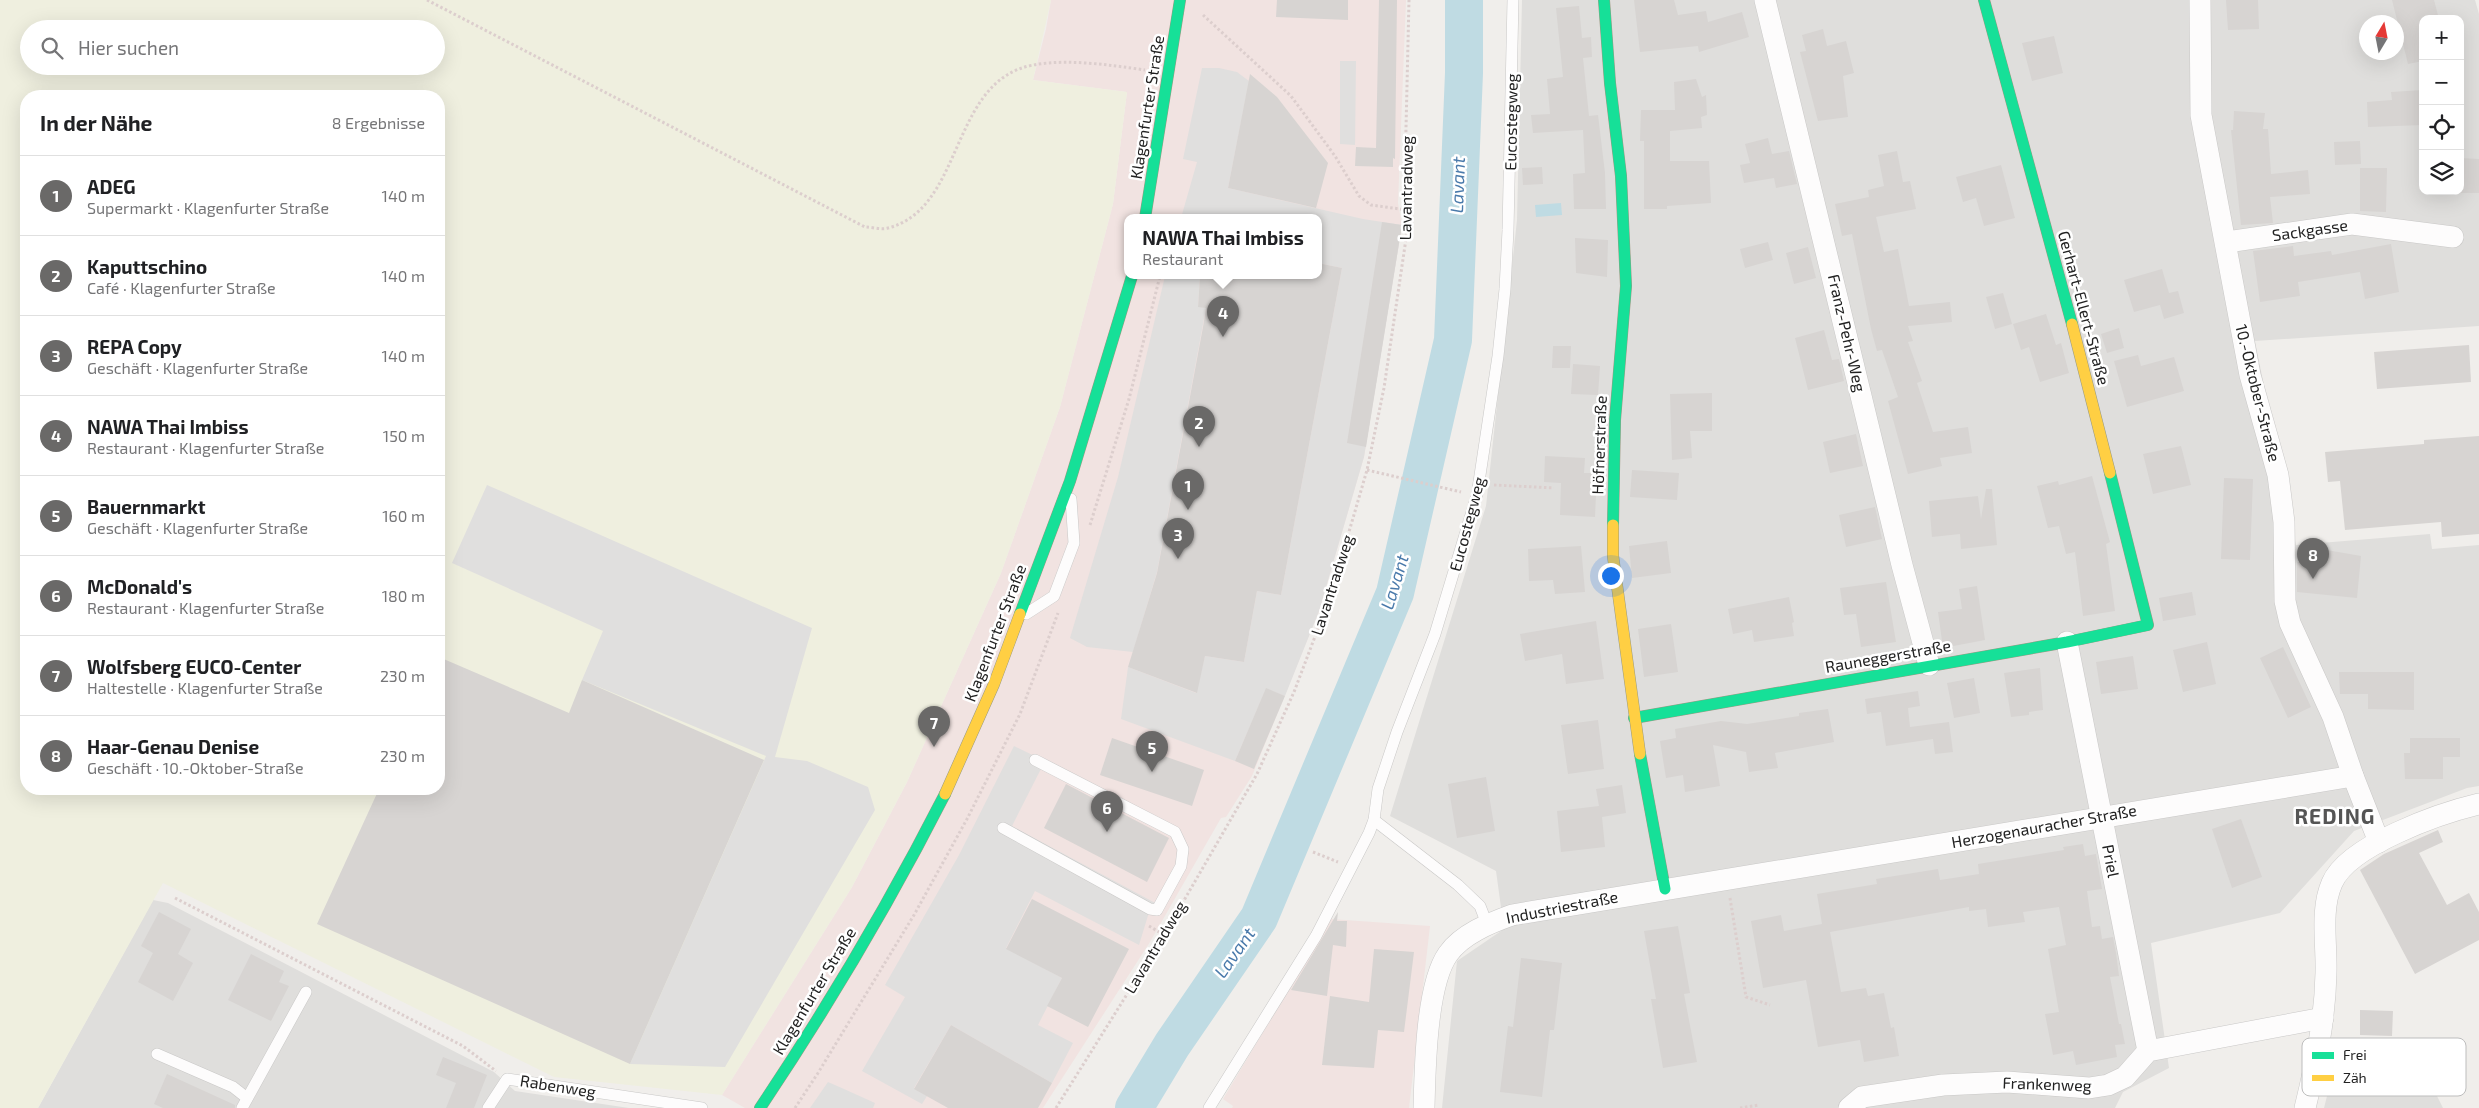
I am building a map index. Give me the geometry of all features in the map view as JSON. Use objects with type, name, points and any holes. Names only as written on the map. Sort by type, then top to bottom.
[{"type":"street","name":"Klagenfurter Straße","points":[[1146,214],[1180,0]]},
{"type":"street","name":"Höfnerstraße","points":[[1604,0],[1610,84],[1621,176],[1626,286],[1615,420],[1613,556],[1634,718],[1665,889]]},
{"type":"street","name":"Franz-Pehr-Weg","points":[[1765,0],[1902,565],[1929,665]]},
{"type":"street","name":"Gerhart-Ellert-Straße","points":[[1984,0],[2078,343],[2148,625]]},
{"type":"street","name":"10.-Oktober-Straße","points":[[2200,0],[2201,115],[2250,375],[2278,476],[2284,522],[2285,601],[2290,623],[2333,717],[2353,776]]},
{"type":"street","name":"Sackgasse","points":[[2226,242],[2352,224],[2453,237]]},
{"type":"street","name":"Klagenfurter Straße","points":[[760,1108],[805,1041],[919,845],[976,726],[994,684],[1070,481],[1131,279]]},
{"type":"street","name":"Rauneggerstraße","points":[[1634,718],[2067,642],[2148,625]]},
{"type":"street","name":"Priel","points":[[2067,642],[2148,1051]]},
{"type":"street","name":"Herzogenauracher Straße","points":[[1665,889],[2353,776]]},
{"type":"street","points":[[2353,776],[2379,842]]},
{"type":"street","points":[[2321,1038],[2326,913],[2332,882],[2345,864],[2379,842],[2451,811],[2479,804]]},
{"type":"street","name":"Industriestraße","points":[[1424,1108],[1426,1051],[1439,974],[1447,955],[1456,944],[1487,924],[1512,915],[1665,889]]},
{"type":"street","points":[[2148,1051],[2323,1018]]},
{"type":"street","name":"Frankenweg","points":[[1849,1108],[1862,1097],[1943,1085],[2007,1082],[2089,1088],[2108,1085],[2124,1077],[2148,1051]]},
{"type":"lane","name":"Eucostegweg","points":[[1209,1108],[1316,936],[1374,820],[1378,789],[1397,732],[1435,634],[1478,490],[1498,356],[1505,289],[1513,0]]},
{"type":"lane","points":[[1016,621],[1054,596],[1074,543],[1070,481]]},
{"type":"lane","points":[[1003,828],[1150,909],[1157,910],[1181,866],[1183,849],[1175,832],[1036,760]]},
{"type":"lane","points":[[1374,820],[1458,885],[1480,906],[1487,924]]},
{"type":"lane","points":[[157,1054],[233,1088],[245,1103],[306,992]]},
{"type":"lane","name":"Rabenweg","points":[[488,1108],[507,1079],[702,1108]]},
{"type":"path","points":[[427,0],[865,227],[887,228],[912,218],[929,201],[985,94],[1002,77],[1021,68],[1058,63],[1168,73]]},
{"type":"path","name":"Lavantradweg","points":[[1056,1108],[1164,935],[1258,774],[1290,701],[1330,598],[1367,470],[1384,388],[1407,232],[1408,210],[1405,171],[1409,0]]},
{"type":"path","points":[[1203,15],[1291,96],[1335,156],[1359,196],[1371,205],[1408,210]]},
{"type":"path","points":[[1367,470],[1478,490],[1554,488]]},
{"type":"path","points":[[1313,852],[1350,867]]},
{"type":"path","points":[[1727,879],[1746,997],[1770,1005]]},
{"type":"path","points":[[175,898],[463,1046],[507,1079]]},
{"type":"path","points":[[1144,921],[1164,935]]},
{"type":"path","points":[[1740,1108],[1759,1105]]},
{"type":"shaded area","points":[[1051,0],[1406,0],[1398,203],[1402,225],[1364,457],[1319,611],[1252,776],[1226,817],[1221,818],[1150,942],[1043,1108],[745,1108],[722,1095],[852,887],[907,782],[1001,573],[1060,407],[1113,204],[1127,92],[1033,80]]},
{"type":"shaded area","points":[[1522,0],[2475,0],[2479,14],[2479,326],[2255,341],[2296,545],[2430,534],[2432,549],[2479,545],[2479,786],[2467,788],[2354,831],[2280,913],[2151,943],[2169,1068],[2123,1092],[2115,1108],[1442,1108],[1457,961],[1504,929],[1496,871],[1390,816],[1486,506],[1517,220]]},
{"type":"shaded area","points":[[1340,61],[1356,61],[1355,145],[1340,144]]},
{"type":"shaded area","points":[[1202,68],[1219,68],[1237,72],[1249,81],[1228,188],[1363,219],[1402,225],[1364,457],[1319,611],[1285,696],[1266,689],[1235,761],[1121,719],[1128,667],[1196,693],[1205,656],[1244,662],[1257,591],[1281,595],[1342,268],[1322,264],[1322,214],[1182,214],[1197,162],[1183,159]]},
{"type":"shaded area","points":[[1164,279],[1200,279],[1198,306],[1206,308],[1157,572],[1133,652],[1087,647],[1070,638],[1118,477]]},
{"type":"shaded area","points":[[487,485],[812,628],[775,757],[807,761],[868,787],[875,810],[725,1067],[630,1064],[766,756],[582,680],[603,631],[452,563]]},
{"type":"shaded area","points":[[1014,746],[1045,761],[1012,826],[1159,905],[1150,909],[1139,945],[1035,891],[1006,948],[1062,978],[1038,1025],[1073,1043],[1052,1083],[951,1025],[914,1088],[927,1096],[922,1104],[862,1071],[905,997],[885,985],[959,855]]},
{"type":"shaded area","points":[[153,900],[168,903],[494,1072],[515,1091],[629,1108],[38,1108]]},
{"type":"shaded area","points":[[1331,919],[1430,926],[1409,1108],[1232,1108],[1233,1106],[1223,1099]]},
{"type":"shaded area","points":[[828,1082],[875,1103],[873,1108],[810,1108]]},
{"type":"shaded area","points":[[2327,1096],[2437,1096],[2443,1108],[2324,1108]]},
{"type":"green space","points":[[0,0],[1051,0],[1033,80],[1127,92],[1113,204],[1060,407],[1001,573],[907,782],[852,887],[722,1095],[554,1077],[163,883],[38,1108],[0,1108]]},
{"type":"water","points":[[1561,203],[1562,215],[1536,217],[1535,205]]},
{"type":"building","points":[[1277,0],[1348,0],[1348,20],[1276,17]]},
{"type":"building","points":[[1379,0],[1397,0],[1395,159],[1393,158],[1393,167],[1355,166],[1356,147],[1376,148]]},
{"type":"building","points":[[1634,0],[1674,0],[1678,15],[1706,11],[1708,22],[1742,12],[1749,37],[1699,52],[1698,46],[1640,52]]},
{"type":"building","points":[[2226,0],[2258,0],[2259,29],[2228,30]]},
{"type":"building","points":[[2392,0],[2434,0],[2438,15],[2419,15],[2419,62],[2408,64],[2404,48],[2404,15],[2396,15]]},
{"type":"building","points":[[1579,6],[1582,38],[1591,37],[1592,57],[1583,58],[1589,116],[1598,115],[1605,173],[1606,209],[1574,209],[1573,174],[1585,173],[1583,130],[1533,133],[1531,115],[1550,114],[1547,79],[1563,77],[1556,8]]},
{"type":"building","points":[[1823,29],[1827,46],[1846,41],[1854,73],[1843,76],[1848,117],[1818,121],[1800,52],[1806,51],[1802,35]]},
{"type":"building","points":[[2054,36],[2063,73],[2032,81],[2022,43]]},
{"type":"building","points":[[1250,74],[1277,97],[1328,163],[1316,208],[1228,188]]},
{"type":"building","points":[[1696,79],[1702,97],[1706,95],[1707,115],[1701,117],[1702,128],[1670,131],[1670,161],[1709,161],[1711,203],[1667,206],[1667,209],[1644,209],[1644,141],[1640,141],[1641,110],[1675,110],[1674,82]]},
{"type":"building","points":[[2419,90],[2419,125],[2368,127],[2367,102],[2392,100],[2391,92]]},
{"type":"building","points":[[2234,111],[2265,113],[2263,129],[2268,129],[2271,174],[2308,170],[2310,194],[2270,197],[2273,223],[2241,225],[2231,130],[2233,130]]},
{"type":"building","points":[[1768,138],[1772,154],[1789,151],[1797,184],[1776,188],[1774,178],[1744,183],[1740,165],[1750,163],[1745,144]]},
{"type":"building","points":[[2360,141],[2361,164],[2335,165],[2334,142]]},
{"type":"building","points":[[1897,151],[1903,182],[1910,181],[1916,209],[1876,217],[1884,252],[1898,249],[1909,306],[1950,302],[1952,322],[1908,326],[1913,341],[1908,342],[1922,381],[1917,383],[1933,432],[1968,427],[1972,453],[1940,458],[1942,466],[1908,474],[1888,401],[1898,397],[1882,350],[1877,351],[1852,234],[1842,236],[1835,204],[1869,197],[1868,190],[1884,186],[1878,155]]},
{"type":"building","points":[[2464,158],[2479,159],[2479,193],[2464,193]]},
{"type":"building","points":[[2001,165],[2015,218],[1984,226],[1976,198],[1963,202],[1956,177]]},
{"type":"building","points":[[1542,167],[1543,184],[1523,185],[1522,168]]},
{"type":"building","points":[[2360,168],[2387,168],[2386,212],[2360,211]]},
{"type":"building","points":[[1382,222],[1402,225],[1366,447],[1347,443]]},
{"type":"building","points":[[1575,238],[1608,240],[1607,277],[1576,273]]},
{"type":"building","points":[[1768,242],[1773,260],[1745,268],[1740,249]]},
{"type":"building","points":[[2391,244],[2399,292],[2365,299],[2360,272],[2298,282],[2300,296],[2260,302],[2253,251],[2293,246],[2294,256],[2331,251],[2332,255]]},
{"type":"building","points":[[1808,247],[1816,278],[1794,284],[1786,253]]},
{"type":"building","points":[[1322,264],[1342,268],[1281,595],[1257,591],[1244,662],[1205,656],[1197,693],[1128,667],[1157,573],[1206,308],[1198,307],[1200,279],[1322,279]]},
{"type":"building","points":[[2162,269],[2169,293],[2178,291],[2184,313],[2164,319],[2160,305],[2134,312],[2124,280]]},
{"type":"building","points":[[2003,293],[2012,324],[1995,329],[1986,297]]},
{"type":"building","points":[[2046,314],[2056,345],[2061,343],[2069,373],[2040,382],[2029,347],[2021,350],[2013,324]]},
{"type":"building","points":[[2119,328],[2124,348],[2107,353],[2101,334]]},
{"type":"building","points":[[1824,330],[1832,360],[1839,359],[1844,381],[1808,390],[1795,338]]},
{"type":"building","points":[[2469,345],[2471,382],[2377,389],[2374,352]]},
{"type":"building","points":[[1553,346],[1571,346],[1570,368],[1552,368]]},
{"type":"building","points":[[2138,355],[2141,366],[2174,357],[2184,391],[2127,407],[2114,361]]},
{"type":"building","points":[[1573,364],[1600,366],[1598,395],[1571,394]]},
{"type":"building","points":[[1712,393],[1712,431],[1690,431],[1692,458],[1672,460],[1670,394]]},
{"type":"building","points":[[1856,434],[1863,466],[1830,473],[1823,442]]},
{"type":"building","points":[[2479,436],[2479,534],[2442,537],[2441,522],[2345,530],[2340,481],[2328,482],[2325,452],[2424,444],[2424,440]]},
{"type":"building","points":[[2181,446],[2191,485],[2153,494],[2143,454]]},
{"type":"building","points":[[1545,456],[1585,458],[1584,473],[1597,473],[1595,517],[1560,515],[1561,483],[1544,482]]},
{"type":"building","points":[[1632,470],[1679,473],[1677,500],[1630,497]]},
{"type":"building","points":[[2092,476],[2110,542],[2106,544],[2115,611],[2083,616],[2075,552],[2066,554],[2059,526],[2048,528],[2037,486],[2058,481],[2059,485]]},
{"type":"building","points":[[2224,478],[2253,479],[2250,560],[2221,559]]},
{"type":"building","points":[[1986,489],[1992,489],[1997,545],[1961,549],[1960,534],[1932,537],[1929,501],[1978,496],[1981,519]]},
{"type":"building","points":[[1875,507],[1882,539],[1846,547],[1839,515]]},
{"type":"building","points":[[1667,541],[1671,573],[1632,578],[1629,546]]},
{"type":"building","points":[[1581,546],[1585,592],[1555,594],[1553,580],[1529,581],[1528,549]]},
{"type":"building","points":[[2304,546],[2361,556],[2357,598],[2297,592],[2297,562],[2303,562]]},
{"type":"building","points":[[1886,582],[1896,642],[1861,647],[1856,614],[1844,615],[1840,588]]},
{"type":"building","points":[[1977,586],[1985,640],[1943,648],[1938,612],[1962,609],[1959,589]]},
{"type":"building","points":[[2192,592],[2196,615],[2163,621],[2159,598]]},
{"type":"building","points":[[1789,597],[1794,622],[1792,623],[1794,636],[1754,642],[1752,630],[1733,634],[1728,609]]},
{"type":"building","points":[[1596,621],[1604,679],[1566,684],[1562,654],[1525,661],[1520,634]]},
{"type":"building","points":[[1671,624],[1678,672],[1644,677],[1638,629]]},
{"type":"building","points":[[2207,642],[2216,684],[2183,692],[2173,650]]},
{"type":"building","points":[[2283,647],[2311,707],[2288,718],[2260,658]]},
{"type":"building","points":[[2133,656],[2138,689],[2101,694],[2096,662]]},
{"type":"building","points":[[445,660],[569,713],[582,680],[764,760],[630,1064],[317,924],[376,795],[445,795]]},
{"type":"building","points":[[2040,668],[2043,710],[2029,712],[2029,715],[2011,717],[2004,673]]},
{"type":"building","points":[[2339,672],[2414,672],[2414,710],[2368,709],[2368,694],[2340,694]]},
{"type":"building","points":[[1974,678],[1980,713],[1954,718],[1947,683]]},
{"type":"building","points":[[1266,688],[1285,696],[1254,769],[1235,761]]},
{"type":"building","points":[[1918,691],[1920,706],[1908,708],[1910,727],[1949,722],[1953,752],[1935,754],[1933,739],[1886,746],[1881,712],[1867,714],[1865,699]]},
{"type":"building","points":[[1828,709],[1834,742],[1775,753],[1778,768],[1749,772],[1746,752],[1713,745],[1720,786],[1685,792],[1683,775],[1666,778],[1660,741],[1676,738],[1675,729],[1721,721],[1747,724],[1799,716],[1799,713]]},
{"type":"building","points":[[1598,720],[1604,769],[1568,774],[1561,725]]},
{"type":"building","points":[[1112,738],[1204,770],[1192,806],[1100,775]]},
{"type":"building","points":[[2410,738],[2460,738],[2460,757],[2443,757],[2443,779],[2405,779],[2404,753],[2410,753]]},
{"type":"building","points":[[1486,777],[1495,831],[1457,838],[1448,784]]},
{"type":"building","points":[[1066,784],[1169,838],[1147,882],[1044,828]]},
{"type":"building","points":[[1622,785],[1626,813],[1602,817],[1605,847],[1561,852],[1557,811],[1599,806],[1596,789]]},
{"type":"building","points":[[2241,819],[2262,877],[2232,888],[2212,829]]},
{"type":"building","points":[[2438,830],[2443,842],[2419,853],[2447,905],[2469,893],[2479,912],[2479,940],[2415,974],[2360,870],[2384,854]]},
{"type":"building","points":[[2083,844],[2085,856],[2096,854],[2102,889],[2087,891],[2092,927],[2100,926],[2102,939],[2113,937],[2116,953],[2119,976],[2110,977],[2125,1044],[2115,1045],[2117,1057],[2076,1065],[2073,1051],[2053,1055],[2045,1014],[2059,1012],[2048,949],[2066,945],[2059,907],[2023,912],[2025,922],[1988,927],[1986,909],[1969,911],[1969,907],[1830,932],[1841,992],[1866,988],[1868,996],[1884,993],[1891,1028],[1894,1027],[1899,1056],[1864,1062],[1860,1040],[1818,1047],[1806,980],[1763,988],[1751,921],[1781,915],[1784,931],[1822,924],[1817,894],[1877,884],[1876,879],[1938,869],[1940,880],[1979,874],[1978,864],[2064,850],[2063,847]]},
{"type":"building","points":[[1032,899],[1129,949],[1088,1027],[1047,1006],[1062,978],[1006,949]]},
{"type":"building","points":[[159,912],[191,929],[178,954],[193,963],[173,1001],[138,982],[153,953],[141,946]]},
{"type":"building","points":[[1338,912],[1337,921],[1347,921],[1346,947],[1333,945],[1327,996],[1291,990]]},
{"type":"building","points":[[1678,926],[1690,993],[1684,994],[1697,1062],[1663,1068],[1651,999],[1656,999],[1644,931]]},
{"type":"building","points":[[1374,949],[1414,952],[1404,1032],[1378,1030],[1374,1068],[1322,1065],[1330,996],[1369,1002]]},
{"type":"building","points":[[251,954],[284,971],[279,982],[289,986],[271,1021],[228,1000]]},
{"type":"building","points":[[1521,958],[1562,963],[1554,1030],[1550,1030],[1542,1097],[1500,1092],[1508,1026],[1513,1027]]},
{"type":"building","points":[[2360,1010],[2393,1011],[2392,1036],[2360,1035]]},
{"type":"building","points":[[951,1025],[1052,1083],[1038,1108],[948,1108],[914,1089]]},
{"type":"building","points":[[443,1057],[487,1075],[474,1108],[446,1108],[456,1083],[436,1075]]},
{"type":"building","points":[[167,1074],[235,1105],[235,1108],[163,1108],[154,1104]]},
{"type":"waterway","name":"Lavant","points":[[1134,1108],[1172,1045],[1259,918],[1395,593],[1453,340],[1464,73],[1464,0]]},
{"type":"traffic: fast","points":[[1146,214],[1180,0]]},
{"type":"traffic: fast","points":[[1604,0],[1610,83],[1621,176],[1626,286],[1615,420],[1613,525]]},
{"type":"traffic: fast","points":[[1984,0],[2072,324]]},
{"type":"traffic: fast","points":[[1020,614],[1070,481],[1131,279]]},
{"type":"traffic: fast","points":[[1634,718],[2067,642],[2148,625],[2110,473]]},
{"type":"traffic: fast","points":[[1640,754],[1665,889]]},
{"type":"traffic: fast","points":[[760,1108],[857,954],[945,794]]},
{"type":"traffic: slow","points":[[2072,324],[2110,473]]},
{"type":"traffic: slow","points":[[1613,525],[1613,556],[1640,754]]},
{"type":"traffic: slow","points":[[945,794],[994,684],[1020,614]]},
{"type":"place","name":"NAWA Thai Imbiss","points":[[1223,337]]},
{"type":"place","name":"Kaputtschino","points":[[1199,447]]},
{"type":"place","name":"ADEG","points":[[1188,510]]},
{"type":"place","name":"REPA Copy","points":[[1178,559]]},
{"type":"place","name":"Haar-Genau Denise","points":[[2313,579]]},
{"type":"place","name":"Wolfsberg EUCO-Center","points":[[934,747]]},
{"type":"place","name":"Bauernmarkt","points":[[1152,772]]},
{"type":"place","name":"McDonald's","points":[[1107,832]]},
{"type":"district","name":"REDING","points":[[2335,817]]}]
